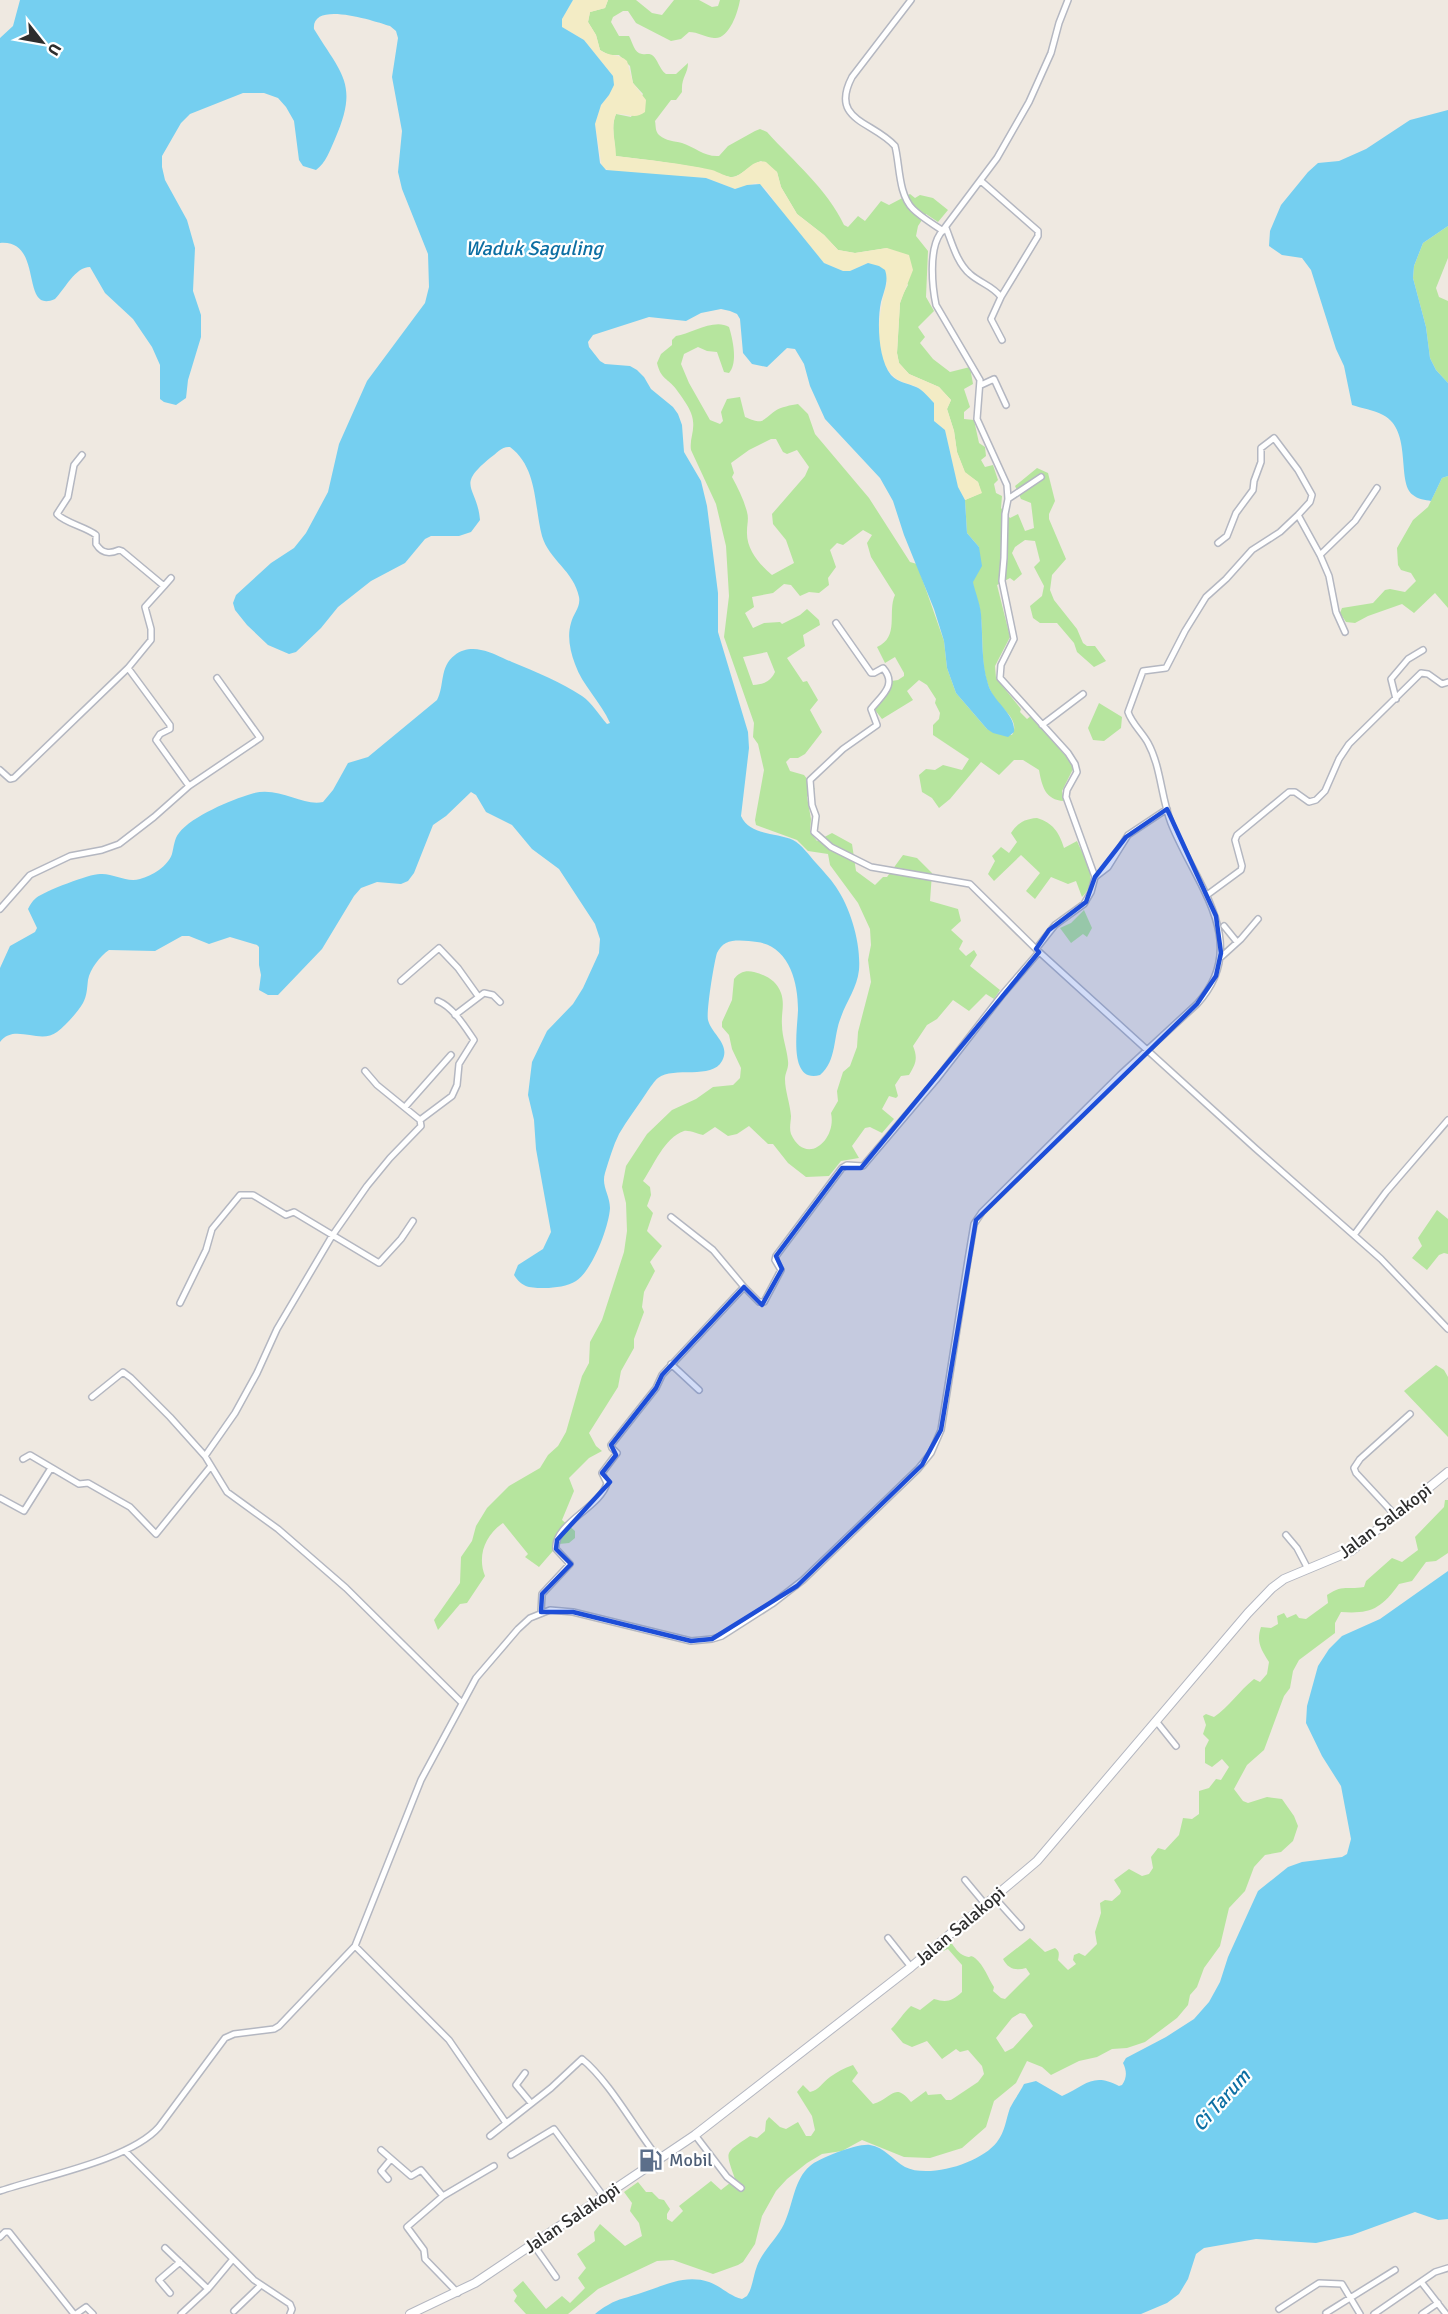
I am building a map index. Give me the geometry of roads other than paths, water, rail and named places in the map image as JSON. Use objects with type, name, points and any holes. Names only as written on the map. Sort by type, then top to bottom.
[{"type":"street","points":[[911,0],[852,77],[847,88],[846,106],[854,117],[896,146],[900,178],[913,210],[945,229],[963,266],[973,277],[992,288],[1001,297]]},
{"type":"street","points":[[1068,0],[1051,53],[1029,102],[998,158],[933,246],[934,295],[936,305],[981,385],[977,418],[1005,481],[1008,499],[1005,514],[1002,581],[1014,639],[1001,665],[1000,676],[1004,684],[1068,753],[1076,767],[1077,774],[1067,790],[1066,797],[1095,877]]},
{"type":"street","points":[[981,181],[1038,231],[1038,236],[1001,297],[992,319],[1002,340]]},
{"type":"street","points":[[981,385],[994,379],[1006,405]]},
{"type":"street","points":[[0,2191],[125,2151],[155,2131],[225,2038],[234,2034],[279,2026],[355,1946],[421,1780],[462,1703],[484,1667],[530,1618],[541,1612],[554,1610],[573,1612],[691,1641],[701,1641],[728,1633],[803,1581],[918,1469],[938,1438],[976,1220],[1067,1126],[1205,995],[1214,981],[1221,944],[1216,916],[1180,843],[1167,809],[1149,744],[1128,712],[1143,672],[1166,668],[1181,637],[1206,597],[1252,550],[1280,532],[1310,502],[1312,495],[1293,462],[1273,438],[1259,451],[1261,462],[1253,490],[1237,510],[1227,536],[1218,543]]},
{"type":"street","points":[[82,455],[75,465],[68,497],[58,516],[96,535],[96,544],[102,551],[110,554],[122,551],[164,586]]},
{"type":"street","points":[[1008,499],[1041,477]]},
{"type":"street","points":[[1320,555],[1355,521],[1377,488]]},
{"type":"street","points":[[1298,515],[1329,576],[1336,612],[1345,632]]},
{"type":"street","points":[[0,770],[10,779],[14,778],[128,668],[151,640],[152,635],[145,607],[171,578]]},
{"type":"street","points":[[836,623],[871,673],[883,669],[890,682],[872,709],[877,725],[843,749],[810,780],[812,805],[816,816],[814,832],[826,844],[871,867],[970,884],[1038,951],[1381,1259],[1448,1329]]},
{"type":"street","points":[[1396,699],[1391,679],[1408,659],[1423,651]]},
{"type":"street","points":[[128,668],[171,726],[156,740],[189,786]]},
{"type":"street","points":[[1207,895],[1241,870],[1242,866],[1234,840],[1237,835],[1288,792],[1294,792],[1309,802],[1319,798],[1325,791],[1339,759],[1349,744],[1423,673],[1429,674],[1442,684],[1448,682]]},
{"type":"street","points":[[0,909],[30,875],[70,856],[102,850],[118,844],[154,817],[189,786],[260,738],[217,678]]},
{"type":"street","points":[[1042,725],[1083,694]]},
{"type":"street","points":[[671,1217],[713,1250],[744,1287],[759,1302],[764,1302],[781,1270],[775,1262],[776,1256],[842,1168],[847,1165],[863,1166],[930,1088],[1038,951],[1054,924],[1080,909],[1086,902],[1095,877],[1112,862],[1128,835],[1167,809]]},
{"type":"street","points":[[1220,958],[1258,919]]},
{"type":"street","points":[[1224,926],[1237,942]]},
{"type":"street","points":[[401,981],[439,948],[458,968],[478,996]]},
{"type":"street","points":[[455,1015],[484,993],[490,993],[500,1002]]},
{"type":"street","points":[[420,1120],[452,1096],[457,1085],[459,1064],[473,1043],[473,1039],[455,1015],[438,1001]]},
{"type":"street","points":[[405,1107],[451,1055]]},
{"type":"street","points":[[205,1456],[235,1413],[277,1329],[332,1236],[367,1186],[421,1126],[420,1120],[364,1071]]},
{"type":"street","points":[[1354,1235],[1386,1192],[1448,1120]]},
{"type":"street","points":[[180,1303],[206,1250],[212,1229],[238,1196],[253,1195],[286,1215],[291,1211],[294,1212],[380,1263],[414,1221]]},
{"type":"street","points":[[541,1612],[542,1594],[570,1564],[556,1549],[557,1540],[569,1524],[592,1505],[605,1490],[607,1483],[602,1473],[617,1453],[611,1445],[653,1394],[662,1375],[671,1364],[744,1287]]},
{"type":"street","points":[[671,1364],[699,1390]]},
{"type":"street","points":[[92,1397],[123,1372],[170,1417],[205,1456],[231,1496],[278,1529],[346,1588],[462,1703]]},
{"type":"street","points":[[1395,1515],[1354,1468],[1360,1459],[1410,1414]]},
{"type":"street","points":[[23,1459],[30,1455],[79,1484],[87,1482],[101,1489],[130,1507],[156,1534],[211,1466]]},
{"type":"street","points":[[0,1498],[24,1511],[51,1468]]},
{"type":"street","name":"Jalan Salakopi","points":[[410,2314],[458,2293],[695,2134],[910,1967],[1042,1855],[1248,1613],[1272,1588],[1289,1576],[1348,1554],[1448,1472]]},
{"type":"street","points":[[1286,1535],[1297,1548],[1308,1569]]},
{"type":"street","points":[[1156,1721],[1176,1746]]},
{"type":"street","points":[[965,1880],[985,1904]]},
{"type":"street","points":[[994,1897],[1021,1927]]},
{"type":"street","points":[[888,1938],[910,1967]]},
{"type":"street","points":[[355,1946],[449,2040],[506,2123]]},
{"type":"street","points":[[490,2136],[582,2059],[619,2102],[640,2135],[659,2158]]},
{"type":"street","points":[[525,2073],[516,2085],[531,2103]]},
{"type":"street","points":[[511,2155],[554,2129],[604,2197]]},
{"type":"street","points":[[695,2134],[727,2177],[741,2188]]},
{"type":"street","points":[[381,2150],[411,2176],[421,2170],[443,2196]]},
{"type":"street","points":[[125,2151],[260,2286],[290,2304],[292,2309],[290,2314]]},
{"type":"street","points":[[388,2179],[381,2171],[391,2159]]},
{"type":"street","points":[[458,2293],[425,2259],[423,2249],[407,2229],[443,2196],[494,2166]]},
{"type":"street","points":[[0,2237],[5,2232],[9,2232],[75,2314],[86,2307],[93,2314]]},
{"type":"street","points":[[533,2244],[556,2277]]},
{"type":"street","points":[[165,2248],[208,2289]]},
{"type":"street","points":[[181,2314],[208,2289],[233,2259]]},
{"type":"street","points":[[170,2293],[159,2280],[180,2262]]},
{"type":"street","points":[[1374,2314],[1435,2272],[1448,2268]]},
{"type":"street","points":[[1326,2313],[1395,2270]]},
{"type":"street","points":[[1279,2309],[1319,2283],[1342,2284],[1360,2314]]},
{"type":"street","points":[[1422,2283],[1446,2314]]},
{"type":"street","points":[[234,2312],[260,2286]]},
{"type":"street","points":[[1422,2314],[1438,2303]]},
{"type":"water","name":"Waduk Saguling","points":[[20,0],[573,0],[562,19],[562,27],[584,40],[613,76],[614,85],[601,105],[595,124],[600,163],[606,170],[706,178],[735,189],[760,184],[824,263],[843,271],[850,271],[868,263],[885,270],[886,282],[879,319],[883,360],[894,378],[919,388],[934,403],[934,421],[945,430],[958,487],[965,500],[967,533],[979,547],[982,566],[973,582],[980,606],[984,667],[994,697],[1008,714],[1014,726],[1014,732],[1008,737],[987,729],[956,693],[947,668],[944,641],[934,609],[893,501],[880,478],[825,419],[810,386],[804,364],[795,349],[787,348],[767,367],[752,364],[743,353],[740,319],[737,314],[721,309],[701,313],[686,321],[649,317],[593,335],[588,342],[589,347],[605,364],[630,366],[637,370],[651,389],[678,414],[682,425],[684,452],[701,481],[707,506],[718,593],[718,632],[748,732],[749,748],[741,816],[745,822],[757,830],[786,837],[796,842],[836,887],[850,916],[857,938],[859,970],[856,983],[838,1024],[829,1063],[820,1075],[810,1075],[803,1071],[799,1063],[796,1040],[798,999],[790,967],[784,958],[777,950],[757,942],[733,941],[721,947],[714,966],[708,1020],[723,1045],[722,1061],[710,1070],[673,1073],[658,1078],[629,1118],[617,1139],[605,1173],[604,1182],[610,1208],[603,1237],[594,1259],[582,1276],[573,1283],[553,1288],[531,1287],[520,1283],[514,1275],[518,1265],[543,1249],[551,1232],[528,1095],[532,1062],[547,1031],[573,1004],[583,988],[599,953],[600,939],[595,924],[559,869],[532,849],[512,825],[486,812],[476,795],[471,792],[433,825],[414,873],[408,881],[401,884],[377,882],[361,888],[322,949],[278,995],[268,995],[259,990],[261,975],[257,945],[230,937],[209,944],[189,936],[182,936],[155,951],[109,950],[99,959],[91,972],[83,1003],[75,1015],[57,1032],[43,1036],[12,1034],[0,1042],[0,968],[10,946],[35,932],[37,928],[28,909],[35,899],[57,887],[94,875],[105,874],[135,880],[150,876],[167,863],[176,838],[185,827],[212,809],[251,794],[271,792],[307,802],[323,802],[333,790],[348,763],[368,757],[437,700],[444,671],[450,660],[458,653],[471,649],[485,651],[566,686],[582,696],[607,724],[610,723],[578,672],[572,654],[569,638],[572,620],[579,601],[576,588],[545,544],[530,476],[526,466],[510,447],[500,450],[473,475],[471,487],[480,520],[471,532],[459,536],[431,536],[425,539],[405,563],[371,581],[338,607],[321,628],[296,652],[289,654],[268,645],[235,610],[233,603],[236,595],[271,563],[294,548],[306,533],[328,492],[339,444],[367,381],[425,303],[429,287],[428,254],[402,189],[398,172],[402,131],[392,77],[398,38],[396,31],[390,26],[371,20],[345,15],[333,14],[316,20],[314,29],[344,81],[346,105],[335,139],[325,160],[316,170],[303,166],[299,160],[294,121],[286,107],[278,98],[264,93],[243,93],[190,114],[181,123],[162,156],[162,167],[165,180],[187,220],[195,248],[193,291],[201,315],[201,337],[188,380],[186,398],[176,405],[160,399],[160,365],[152,347],[133,319],[105,293],[90,267],[75,274],[55,299],[44,301],[38,296],[34,287],[23,252],[14,245],[0,243],[0,38],[13,26]]},
{"type":"water","points":[[1448,110],[1448,226],[1423,243],[1414,266],[1413,278],[1426,327],[1430,358],[1436,370],[1448,383],[1448,476],[1442,478],[1431,501],[1413,495],[1408,489],[1401,444],[1392,422],[1379,413],[1352,405],[1344,366],[1336,349],[1311,270],[1302,258],[1282,255],[1269,246],[1270,231],[1281,205],[1318,163],[1339,161],[1366,149],[1410,120]]},
{"type":"water","name":"Ci Tarum","points":[[1448,1571],[1448,2219],[1438,2220],[1415,2212],[1352,2235],[1316,2243],[1256,2239],[1204,2248],[1196,2254],[1188,2279],[1179,2294],[1167,2303],[1141,2314],[595,2314],[617,2300],[666,2284],[691,2279],[709,2282],[737,2298],[742,2299],[747,2296],[760,2260],[784,2224],[800,2178],[810,2166],[830,2155],[857,2146],[870,2145],[884,2151],[905,2167],[915,2170],[940,2170],[954,2167],[979,2156],[997,2142],[1004,2130],[1010,2108],[1024,2084],[1036,2081],[1062,2096],[1096,2080],[1122,2085],[1126,2077],[1123,2063],[1126,2058],[1194,2019],[1209,2002],[1220,1982],[1228,1957],[1258,1891],[1288,1867],[1302,1862],[1342,1857],[1347,1854],[1351,1839],[1341,1786],[1322,1756],[1306,1723],[1307,1706],[1318,1666],[1329,1649],[1342,1636],[1380,1619]]},
{"type":"place","name":"Mobil","points":[[651,2160]]}]
